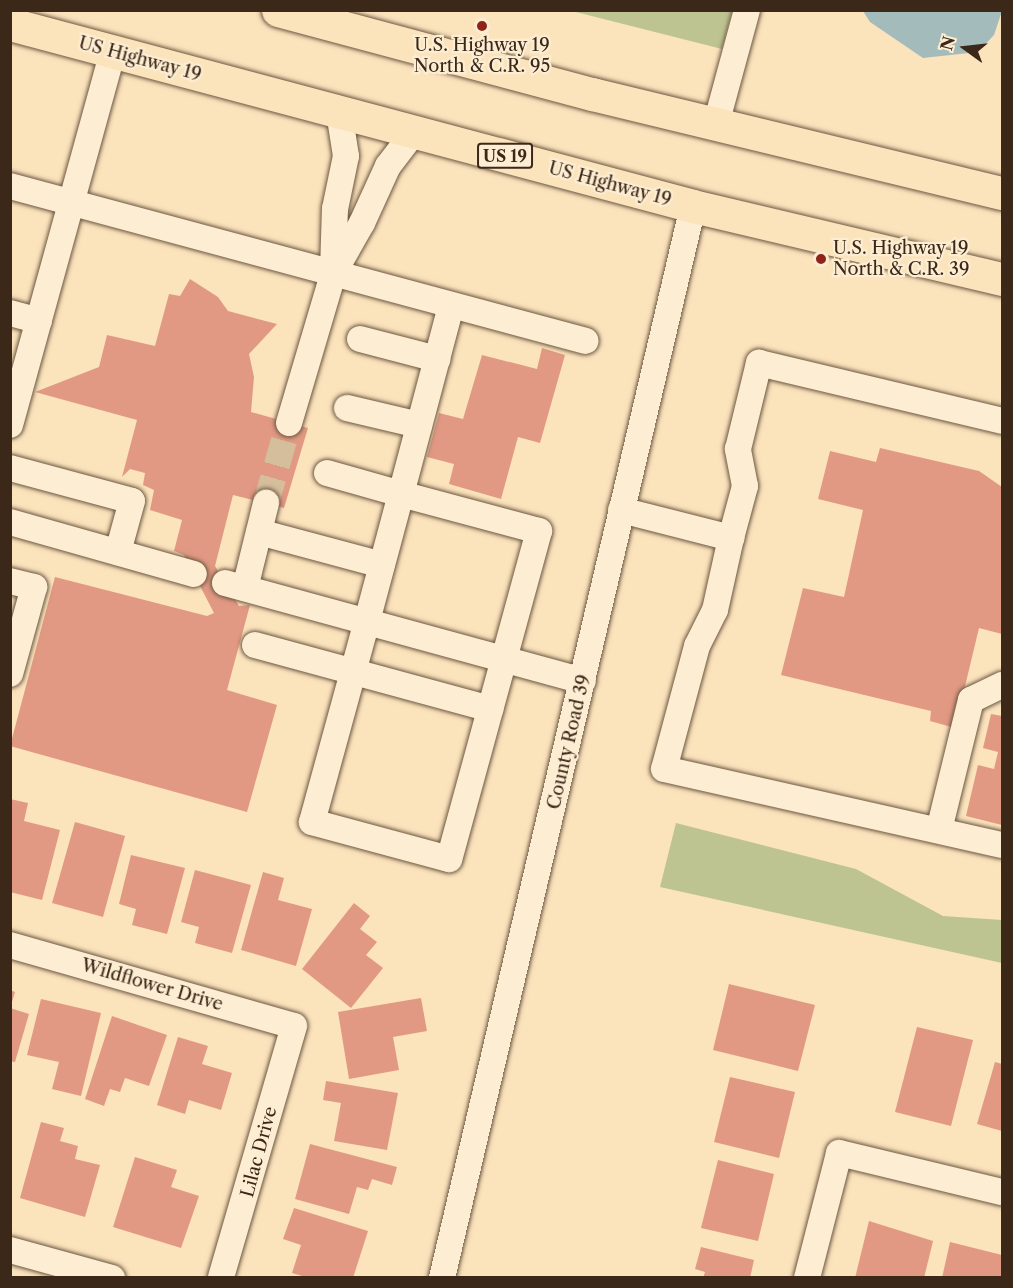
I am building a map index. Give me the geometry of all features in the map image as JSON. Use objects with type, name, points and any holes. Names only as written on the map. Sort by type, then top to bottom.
[{"type":"highway","points":[[279,10],[716,124],[1001,187]]},
{"type":"highway","name":"US Highway 19","points":[[10,24],[693,206],[1002,279]]},
{"type":"street","points":[[716,124],[747,10]]},
{"type":"street","points":[[10,425],[113,52]]},
{"type":"street","points":[[333,274],[335,209],[346,156],[339,112]]},
{"type":"street","points":[[289,423],[333,274],[363,223],[388,166],[414,132]]},
{"type":"street","points":[[10,186],[586,341]]},
{"type":"street","name":"County Road 39","points":[[442,1278],[693,206]]},
{"type":"street","points":[[327,473],[401,494],[539,531],[449,859],[312,822],[353,673],[401,494],[419,425],[451,306]]},
{"type":"street","points":[[10,313],[39,321]]},
{"type":"street","points":[[360,339],[437,359]]},
{"type":"street","points":[[1002,421],[759,363],[738,449],[745,486],[715,610],[697,646],[664,769],[1002,845]]},
{"type":"street","points":[[347,408],[419,425]]},
{"type":"street","points":[[10,468],[132,501],[118,552]]},
{"type":"street","points":[[267,503],[259,532],[235,585],[583,681]]},
{"type":"street","points":[[621,510],[731,537]]},
{"type":"street","points":[[10,522],[194,574]]},
{"type":"street","points":[[259,532],[382,565]]},
{"type":"street","points":[[10,581],[34,587],[10,674]]},
{"type":"street","points":[[255,645],[490,709]]},
{"type":"street","points":[[939,830],[971,700],[1002,685]]},
{"type":"street","name":"Wildflower Drive","points":[[10,945],[294,1026]]},
{"type":"street","name":"Lilac Drive","points":[[221,1278],[294,1026]]},
{"type":"street","points":[[807,1278],[839,1153],[1002,1192]]},
{"type":"street","points":[[10,1250],[112,1278]]},
{"type":"green space","points":[[572,11],[732,11],[722,49]]},
{"type":"green space","points":[[676,823],[856,869],[943,916],[1002,920],[1002,963],[660,887]]},
{"type":"water","points":[[1002,10],[994,35],[978,52],[923,58],[870,22],[863,11]]},
{"type":"building","points":[[190,279],[218,297],[228,311],[277,324],[249,354],[254,377],[251,412],[308,428],[284,508],[233,495],[215,566],[239,606],[250,605],[227,690],[277,705],[247,812],[10,746],[55,577],[207,616],[214,613],[184,555],[174,551],[182,520],[150,510],[154,490],[143,485],[145,473],[130,469],[122,477],[137,420],[35,392],[99,367],[107,335],[155,346],[169,294],[180,296]]},
{"type":"building","points":[[542,348],[565,355],[540,443],[518,437],[501,499],[449,484],[454,464],[427,457],[439,413],[463,419],[482,355],[537,369]]},
{"type":"building","points":[[880,448],[979,471],[1002,487],[1002,634],[979,628],[955,728],[930,721],[931,711],[781,675],[803,588],[844,597],[863,510],[818,499],[830,451],[876,462]]},
{"type":"building","points":[[991,714],[1002,716],[1002,825],[966,816],[978,765],[994,769],[998,752],[983,748]]},
{"type":"building","points":[[10,799],[28,803],[24,821],[60,830],[42,900],[10,892]]},
{"type":"building","points":[[75,822],[125,836],[103,917],[52,903]]},
{"type":"building","points":[[131,855],[185,868],[167,934],[132,925],[136,909],[119,904]]},
{"type":"building","points":[[195,870],[251,885],[232,953],[195,943],[199,927],[181,922]]},
{"type":"building","points":[[263,872],[284,878],[278,900],[312,909],[296,966],[241,950]]},
{"type":"building","points":[[354,903],[370,916],[360,929],[377,942],[366,955],[383,968],[351,1008],[302,969]]},
{"type":"building","points":[[729,984],[815,1005],[798,1071],[713,1050]]},
{"type":"building","points":[[10,990],[15,992],[11,1005],[10,1005]]},
{"type":"building","points":[[421,998],[427,1031],[393,1037],[399,1070],[349,1079],[338,1012]]},
{"type":"building","points":[[41,999],[101,1013],[81,1096],[52,1089],[59,1062],[27,1055]]},
{"type":"building","points":[[10,1008],[29,1014],[15,1062],[10,1061]]},
{"type":"building","points":[[112,1016],[167,1035],[149,1086],[125,1078],[120,1092],[110,1089],[104,1106],[85,1099]]},
{"type":"building","points":[[917,1027],[973,1040],[951,1126],[895,1112]]},
{"type":"building","points":[[178,1037],[208,1046],[202,1064],[232,1073],[221,1110],[189,1100],[185,1114],[157,1105]]},
{"type":"building","points":[[995,1062],[1002,1064],[1002,1131],[977,1124]]},
{"type":"building","points":[[730,1077],[795,1092],[779,1158],[714,1142]]},
{"type":"building","points":[[326,1081],[398,1093],[387,1150],[334,1141],[341,1103],[323,1100]]},
{"type":"building","points":[[41,1122],[64,1128],[60,1141],[78,1146],[75,1159],[100,1165],[85,1217],[20,1198]]},
{"type":"building","points":[[310,1144],[397,1167],[392,1185],[372,1179],[368,1190],[357,1187],[349,1214],[295,1199]]},
{"type":"building","points":[[135,1157],[177,1170],[171,1187],[199,1196],[181,1248],[113,1227]]},
{"type":"building","points":[[718,1160],[774,1174],[758,1241],[701,1228]]},
{"type":"building","points":[[294,1208],[368,1231],[353,1278],[309,1278],[292,1273],[301,1245],[283,1239]]},
{"type":"building","points":[[869,1221],[933,1241],[924,1278],[855,1278]]},
{"type":"building","points":[[950,1242],[1002,1255],[1002,1278],[942,1278]]},
{"type":"building","points":[[701,1247],[754,1260],[750,1278],[703,1278],[705,1272],[695,1269]]},
{"type":"tunnel","points":[[266,503],[289,423]]},
{"type":"place","name":"U.S. Highway 19 North & C.R. 95","points":[[482,26]]},
{"type":"place","name":"U.S. Highway 19 North & C.R. 39","points":[[821,259]]}]
